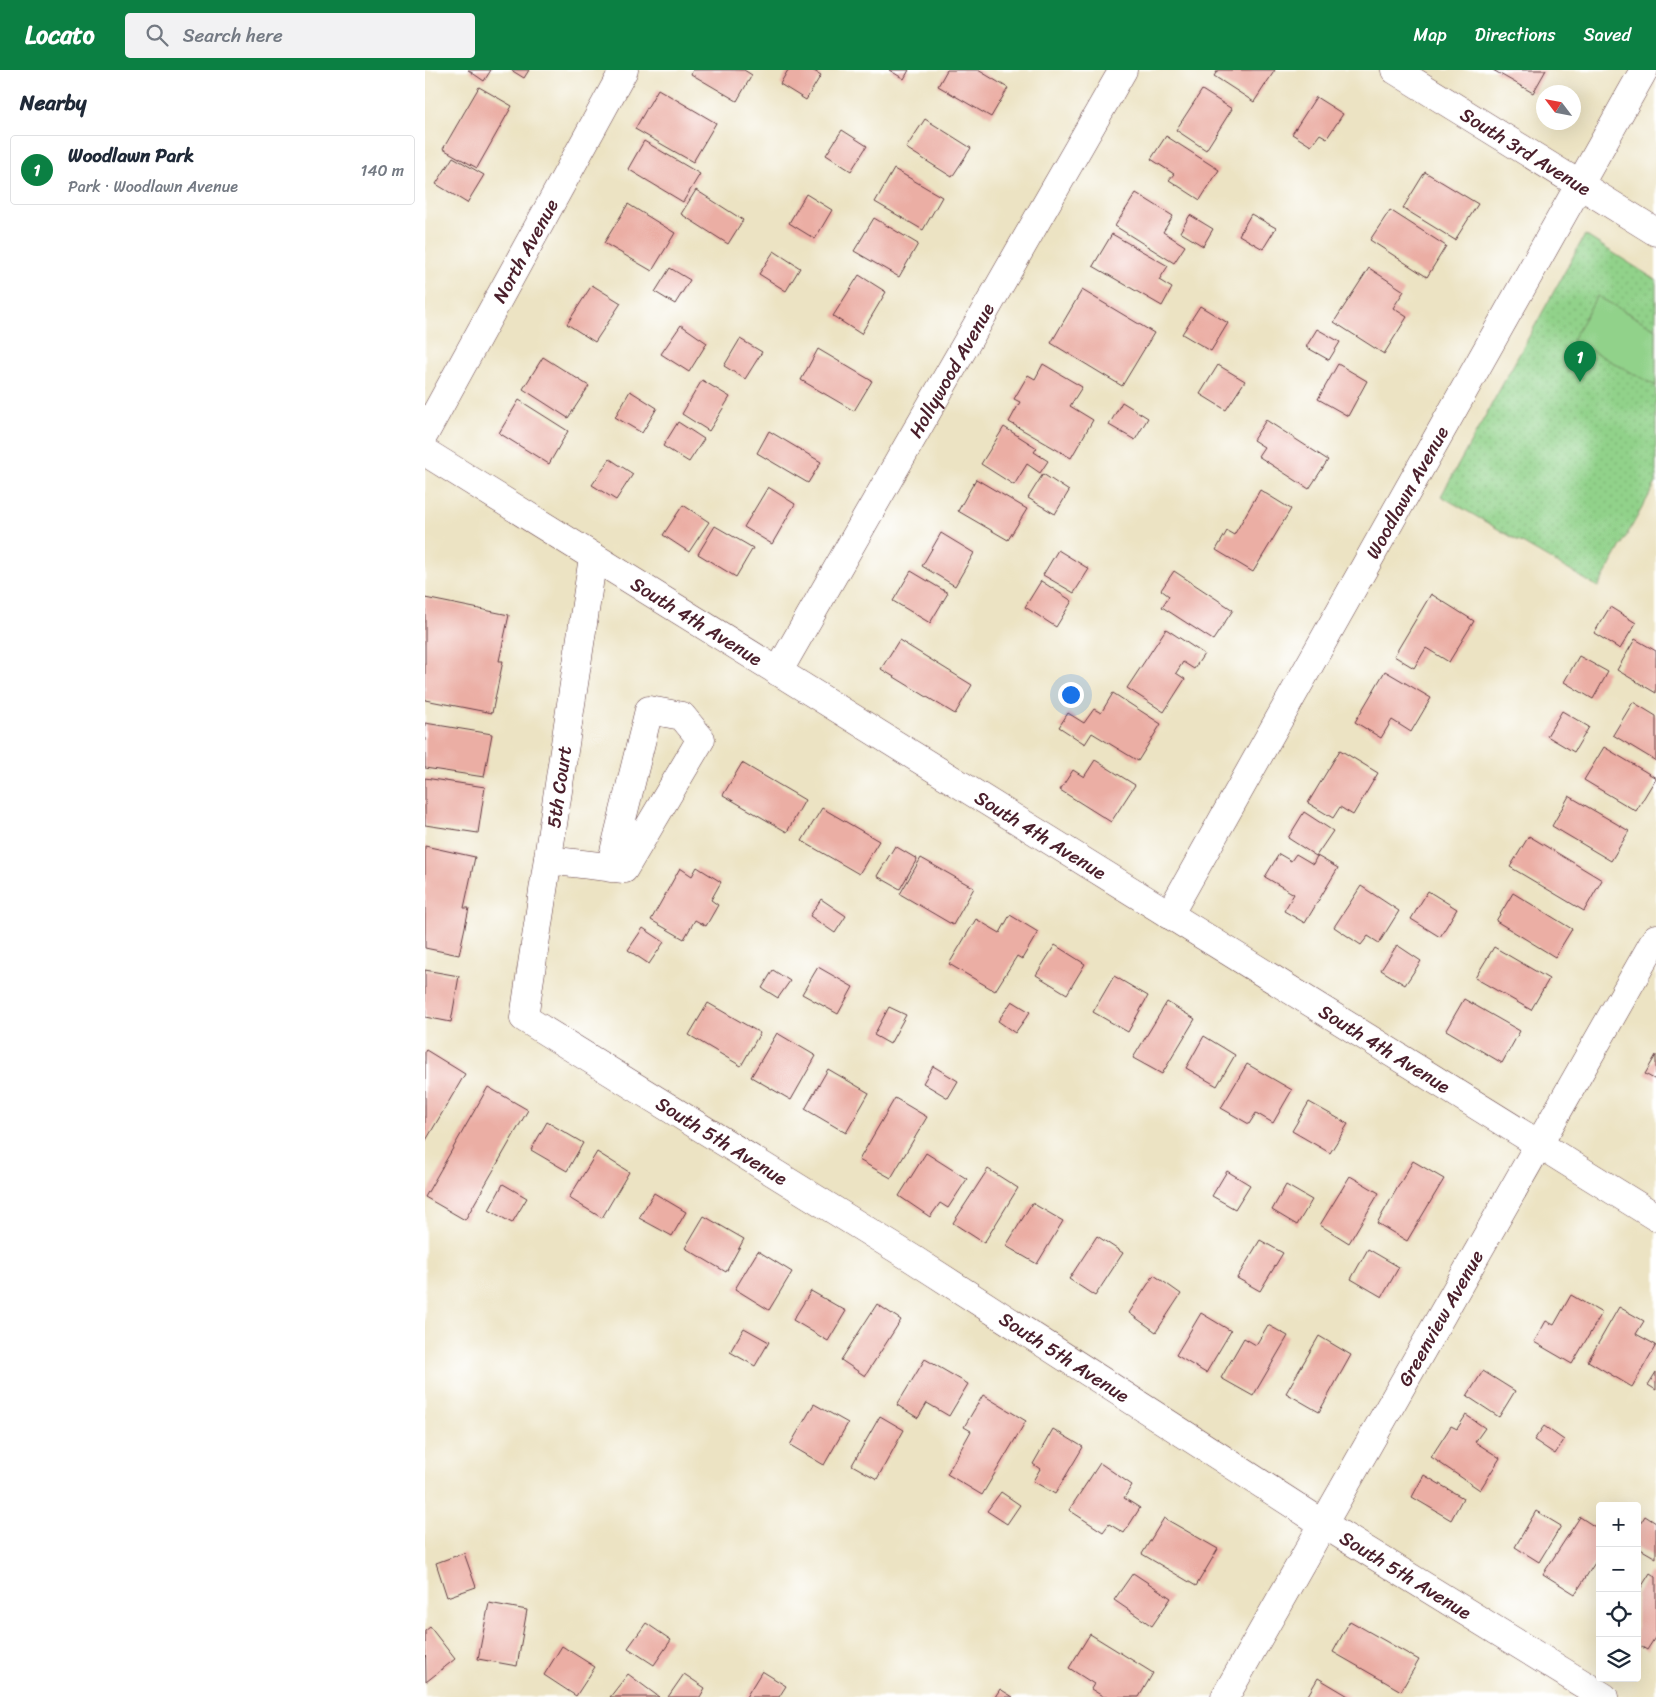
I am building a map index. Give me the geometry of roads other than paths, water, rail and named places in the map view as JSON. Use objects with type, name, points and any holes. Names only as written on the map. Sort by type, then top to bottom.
[{"type":"street","name":"North Avenue","points":[[425,433],[624,70]]},
{"type":"street","name":"Hollywood Avenue","points":[[778,672],[1123,70]]},
{"type":"street","name":"South 3rd Avenue","points":[[1395,70],[1656,232]]},
{"type":"street","name":"Woodlawn Avenue","points":[[1169,914],[1644,70]]},
{"type":"street","name":"South 4th Avenue","points":[[425,452],[1656,1217]]},
{"type":"street","name":"5th Court","points":[[525,1018],[593,557]]},
{"type":"street","points":[[548,860],[610,868],[624,869],[701,739],[682,716],[649,710],[610,868]]},
{"type":"street","name":"Greenview Avenue","points":[[1225,1697],[1322,1523],[1656,938]]},
{"type":"street","name":"South 5th Avenue","points":[[525,1018],[913,1259],[1322,1523],[1604,1697]]},
{"type":"place","name":"Woodlawn Park","points":[[1580,382]]}]
